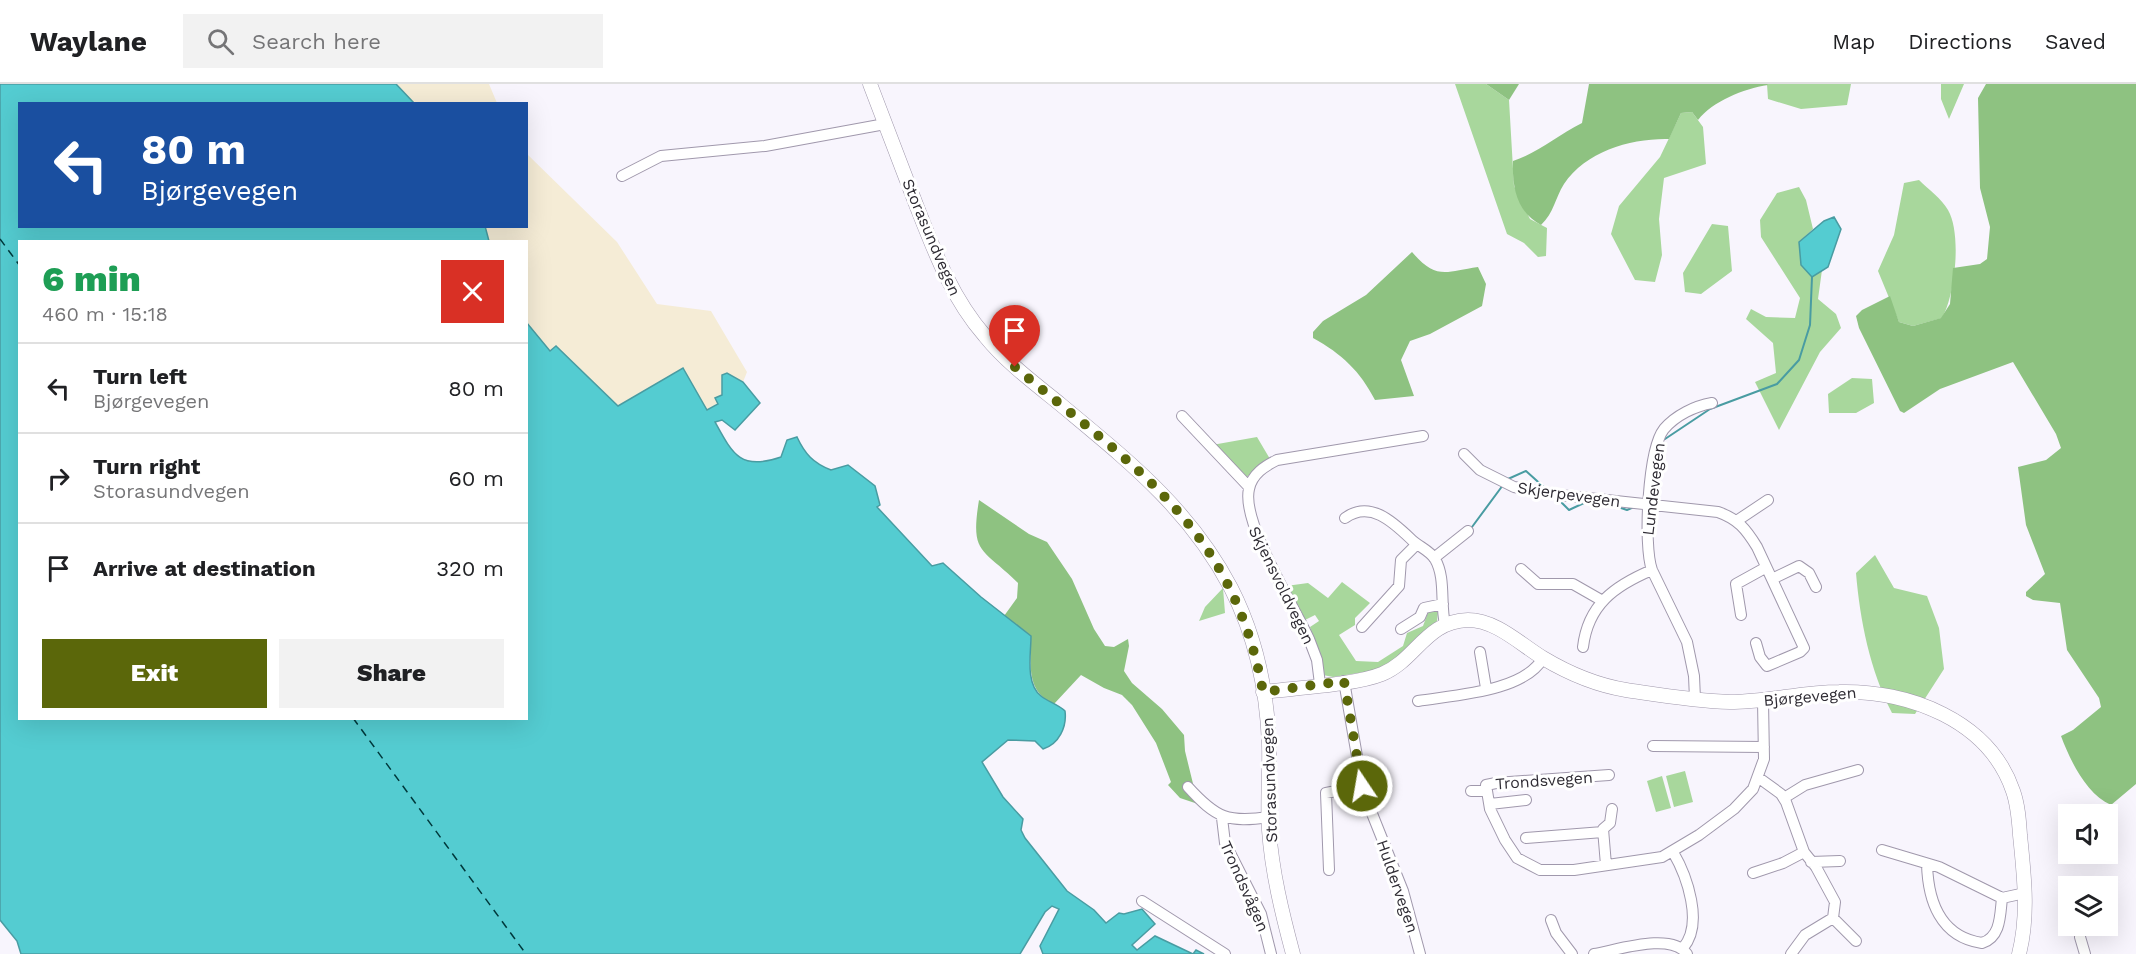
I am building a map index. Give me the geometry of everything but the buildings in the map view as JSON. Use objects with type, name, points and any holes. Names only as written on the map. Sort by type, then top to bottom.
[{"type":"main road","name":"Storasundvegen","points":[[870,84],[937,257],[967,313],[999,352],[1136,467],[1187,520],[1215,561],[1240,608],[1254,646],[1263,692],[1269,744],[1269,818],[1276,883],[1293,954]]},
{"type":"main road","name":"Bjørgevegen","points":[[1263,692],[1370,678],[1393,668],[1426,636],[1445,624],[1468,620],[1484,623],[1543,658],[1576,675],[1606,686],[1695,699],[1763,701],[1838,692],[1872,692],[1916,703],[1949,717],[1971,732],[1998,760],[2014,791],[2025,893],[2024,923],[2019,954]]},
{"type":"street","points":[[622,176],[661,156],[765,147],[885,124]]},
{"type":"street","name":"Lundevegen","points":[[1695,699],[1695,676],[1689,649],[1652,570],[1646,544],[1655,450],[1663,430],[1675,418],[1712,403]]},
{"type":"street","points":[[1182,416],[1249,487],[1257,473],[1277,460],[1422,436]]},
{"type":"street","name":"Skjerpevegen","points":[[1464,454],[1480,470],[1514,487],[1718,512],[1738,520]]},
{"type":"street","name":"Skjensvoldvegen","points":[[1249,487],[1249,515],[1309,639],[1317,660],[1320,684]]},
{"type":"street","points":[[1756,643],[1760,657],[1767,666],[1803,649],[1802,640],[1757,547],[1738,520],[1768,500]]},
{"type":"street","points":[[1345,518],[1350,514],[1374,512],[1387,518],[1434,558],[1440,579],[1445,624]]},
{"type":"street","points":[[1434,558],[1468,531]]},
{"type":"street","points":[[1362,627],[1399,585],[1401,560],[1417,544]]},
{"type":"street","points":[[1772,579],[1799,566],[1809,573],[1816,587]]},
{"type":"street","points":[[1741,615],[1736,584],[1766,568]]},
{"type":"street","points":[[1521,569],[1538,584],[1573,584],[1601,600]]},
{"type":"street","points":[[1583,647],[1585,631],[1601,600],[1625,582],[1652,570]]},
{"type":"street","points":[[1401,629],[1420,617],[1424,608],[1443,604]]},
{"type":"street","points":[[1480,652],[1486,688]]},
{"type":"street","points":[[1418,701],[1522,679],[1533,672],[1543,658]]},
{"type":"street","name":"Huldervegen","points":[[1344,681],[1362,786],[1403,891],[1420,954]]},
{"type":"street","name":"Trondsvegen","points":[[1609,775],[1496,783],[1486,785],[1485,791],[1505,840],[1516,858],[1525,864],[1552,872],[1649,860],[1673,852],[1734,809],[1753,789],[1759,778],[1764,747],[1763,701]]},
{"type":"street","points":[[1653,746],[1764,747]]},
{"type":"street","points":[[1784,798],[1805,785],[1858,770]]},
{"type":"street","points":[[1759,778],[1784,798],[1807,857],[1821,876],[1835,902],[1833,918]]},
{"type":"street","points":[[1329,870],[1326,793],[1362,786]]},
{"type":"street","name":"Trondsvågen","points":[[1188,787],[1222,818],[1225,843],[1261,914],[1271,954]]},
{"type":"street","name":"Trondsvegen","points":[[1471,791],[1485,791]]},
{"type":"street","name":"Trondsvegen","points":[[1490,804],[1526,800]]},
{"type":"street","points":[[1606,865],[1603,832],[1610,823],[1612,808]]},
{"type":"street","name":"Trondsvågen","points":[[1222,818],[1269,818]]},
{"type":"street","points":[[1526,838],[1603,832]]},
{"type":"street","points":[[1882,850],[1927,864],[2002,898],[2025,893]]},
{"type":"street","points":[[1594,954],[1661,942],[1685,951],[1691,934],[1692,908],[1673,852]]},
{"type":"street","points":[[1753,873],[1807,857],[1840,861]]},
{"type":"street","points":[[1927,864],[1929,893],[1935,912],[1964,937],[1982,943],[1992,938],[1999,922],[2002,898]]},
{"type":"street","points":[[1142,901],[1225,954]]},
{"type":"street","points":[[1833,918],[1856,941]]},
{"type":"street","points":[[1791,954],[1805,935],[1833,918]]},
{"type":"street","points":[[1551,920],[1556,933],[1572,954]]},
{"type":"street","points":[[2080,937],[2085,954]]},
{"type":"shaded area","points":[[396,84],[489,84],[497,102],[413,102]]},
{"type":"shaded area","points":[[528,155],[617,242],[657,304],[711,311],[747,372],[743,382],[727,373],[723,378],[722,396],[715,398],[718,403],[707,410],[682,369],[618,406],[556,346],[550,352],[528,324],[528,240],[489,240],[485,228],[528,228]]},
{"type":"green space","points":[[1455,84],[1486,84],[1509,100],[1514,186],[1530,219],[1547,228],[1546,256],[1538,257],[1524,243],[1507,234]]},
{"type":"green space","points":[[1486,84],[1519,84],[1509,100]]},
{"type":"green space","points":[[1589,84],[1768,85],[1729,97],[1712,107],[1698,120],[1692,112],[1681,113],[1669,139],[1625,144],[1584,163],[1564,184],[1549,216],[1541,225],[1533,220],[1521,206],[1515,190],[1513,161],[1582,123]]},
{"type":"green space","points":[[1767,84],[1851,84],[1847,105],[1801,109],[1768,99]]},
{"type":"green space","points":[[1941,84],[1964,84],[1949,119],[1941,99]]},
{"type":"green space","points":[[1986,84],[2136,84],[2136,784],[2112,804],[2102,800],[2087,785],[2074,765],[2061,736],[2073,730],[2101,707],[2099,698],[2067,650],[2060,603],[2033,600],[2026,596],[2026,592],[2045,574],[2026,525],[2018,467],[2046,460],[2061,448],[2056,434],[2013,362],[1940,389],[1904,413],[1900,411],[1859,328],[1856,316],[1862,310],[1890,296],[1899,322],[1913,326],[1941,318],[1950,304],[1953,268],[1980,264],[1987,259],[1990,227],[1980,188],[1978,98]]},
{"type":"green space","points":[[1692,112],[1703,127],[1706,164],[1664,178],[1659,219],[1662,255],[1655,282],[1635,280],[1611,234],[1619,206],[1660,157],[1681,113]]},
{"type":"green space","points":[[1919,180],[1939,198],[1948,210],[1955,234],[1956,249],[1950,295],[1942,318],[1913,326],[1899,322],[1878,271],[1894,235],[1904,183]]},
{"type":"green space","points":[[1799,187],[1806,200],[1813,229],[1799,242],[1812,276],[1822,270],[1818,299],[1836,314],[1841,328],[1820,352],[1779,430],[1755,382],[1776,373],[1773,343],[1746,319],[1751,309],[1766,317],[1795,318],[1800,298],[1761,237],[1760,220],[1777,193]]},
{"type":"green space","points":[[1712,224],[1728,226],[1732,271],[1701,294],[1685,292],[1683,273]]},
{"type":"green space","points":[[1412,252],[1428,267],[1442,272],[1478,267],[1486,284],[1482,306],[1430,334],[1410,341],[1401,360],[1414,396],[1375,400],[1356,372],[1333,350],[1313,338],[1313,332],[1323,321],[1366,295]]},
{"type":"green space","points":[[1852,378],[1872,379],[1874,403],[1856,413],[1829,413],[1828,394]]},
{"type":"green space","points":[[1257,437],[1270,459],[1245,478],[1212,445]]},
{"type":"green space","points":[[979,500],[1029,534],[1047,542],[1072,579],[1094,629],[1105,646],[1114,647],[1128,639],[1129,646],[1124,671],[1132,683],[1162,709],[1184,735],[1185,751],[1198,804],[1180,798],[1168,785],[1171,782],[1156,743],[1132,705],[1122,695],[1081,675],[1054,704],[1038,692],[1032,675],[1031,636],[1004,616],[1017,598],[1018,583],[987,555],[978,541],[976,531]]},
{"type":"green space","points":[[1875,555],[1894,588],[1927,596],[1939,628],[1944,669],[1915,714],[1892,713],[1884,697],[1867,645],[1856,573]]},
{"type":"green space","points":[[1342,582],[1370,603],[1355,618],[1355,625],[1339,635],[1356,661],[1378,662],[1403,646],[1407,633],[1423,626],[1429,610],[1438,612],[1437,621],[1384,669],[1333,677],[1323,675],[1310,627],[1319,621],[1315,615],[1305,620],[1286,586],[1308,583],[1328,598]]},
{"type":"green space","points":[[1223,588],[1225,613],[1199,621],[1205,607]]},
{"type":"green space","points":[[1685,771],[1693,802],[1674,807],[1666,776]]},
{"type":"green space","points":[[1662,776],[1671,808],[1656,812],[1647,781]]},
{"type":"water","points":[[0,84],[396,84],[413,102],[18,102],[18,228],[486,228],[489,240],[18,240],[18,720],[528,720],[528,324],[550,351],[556,346],[618,406],[683,368],[707,410],[718,404],[715,398],[722,395],[722,375],[727,373],[743,382],[760,403],[735,430],[722,420],[715,422],[727,443],[740,457],[756,462],[781,457],[787,440],[797,437],[814,461],[831,470],[848,465],[875,486],[880,505],[877,507],[932,566],[943,563],[981,597],[1031,636],[1030,668],[1033,684],[1041,696],[1065,711],[1065,723],[1061,734],[1049,747],[1043,749],[1035,741],[1008,740],[982,762],[1003,797],[1023,819],[1021,830],[1025,838],[1067,891],[1094,910],[1106,923],[1119,913],[1124,914],[1142,909],[1155,924],[1132,945],[1137,950],[1155,936],[1193,954],[1043,954],[1040,946],[1059,909],[1052,906],[1045,912],[1020,954],[21,954],[17,941],[0,920]]},
{"type":"water","points":[[1834,217],[1841,229],[1828,267],[1812,277],[1801,265],[1799,242],[1824,221]]},
{"type":"waterway","points":[[1665,439],[1710,409],[1777,384],[1799,360],[1810,325],[1812,277]]},
{"type":"waterway","points":[[1508,479],[1526,471],[1546,489]]},
{"type":"waterway","points":[[1472,527],[1503,485]]},
{"type":"waterway","points":[[1557,498],[1569,510],[1584,503]]},
{"type":"waterway","points":[[1615,506],[1627,510],[1634,507]]},
{"type":"ferry route","points":[[0,239],[18,263]]},
{"type":"ferry route","points":[[354,720],[526,954]]},
{"type":"route","points":[[1015,367],[1153,482],[1197,533],[1232,590],[1240,608],[1254,646],[1263,692],[1344,681],[1353,746],[1362,786]]}]
